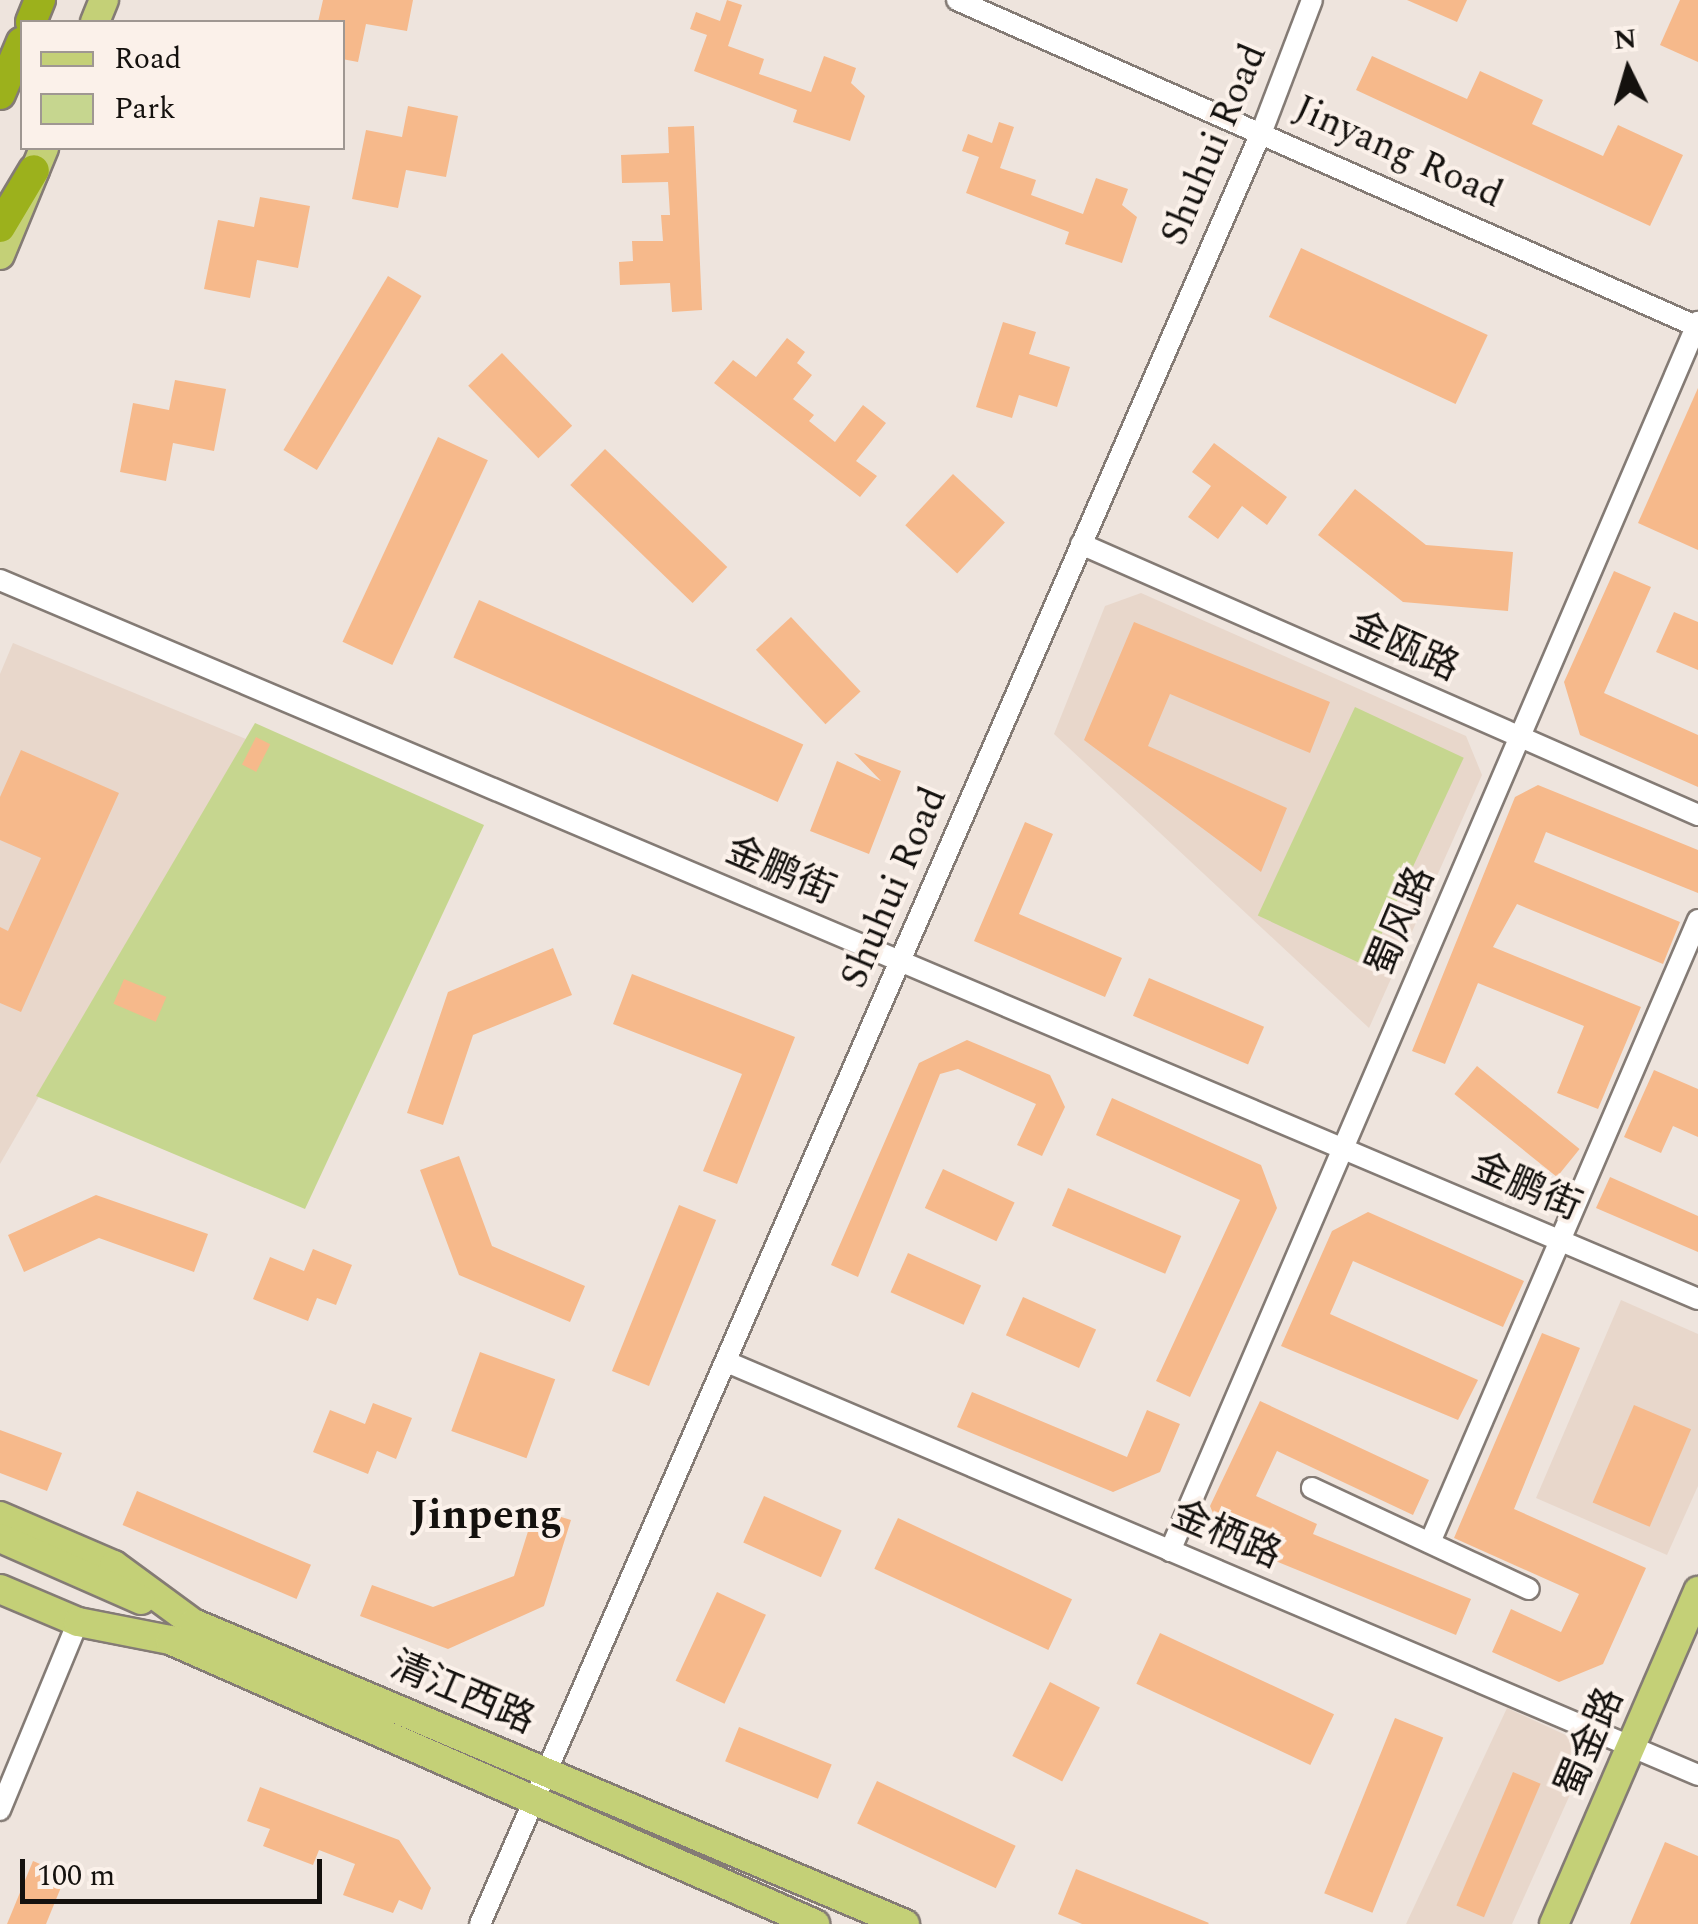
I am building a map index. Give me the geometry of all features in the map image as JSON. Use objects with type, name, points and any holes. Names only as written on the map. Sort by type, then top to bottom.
[{"type":"highway","points":[[0,94],[20,47]]},
{"type":"highway","points":[[0,227],[39,159]]},
{"type":"main road","points":[[0,256],[39,159]]},
{"type":"main road","name":"清江西路","points":[[0,1516],[114,1565],[193,1623],[905,1924]]},
{"type":"main road","points":[[0,1538],[193,1623]]},
{"type":"main road","points":[[0,1569],[85,1616]]},
{"type":"main road","points":[[0,1589],[85,1616]]},
{"type":"main road","name":"蜀金路","points":[[1554,1924],[1698,1591]]},
{"type":"main road","name":"清江西路","points":[[85,1616],[170,1640],[815,1924]]},
{"type":"street","name":"Jinyang Road","points":[[957,0],[1697,325]]},
{"type":"street","name":"Shuhui Road","points":[[480,1924],[1262,131],[1312,0]]},
{"type":"street","name":"蜀风路","points":[[1170,1550],[1697,325]]},
{"type":"street","name":"金瓯路","points":[[1081,544],[1698,815]]},
{"type":"street","name":"金鹏街","points":[[0,580],[1698,1299]]},
{"type":"street","points":[[1431,1540],[1563,1242],[1698,920]]},
{"type":"street","name":"金栖路","points":[[727,1362],[1698,1775]]},
{"type":"street","points":[[1312,1488],[1431,1540],[1529,1589]]},
{"type":"street","points":[[0,1810],[85,1616]]},
{"type":"shaded area","points":[[1141,593],[1466,736],[1482,775],[1369,1028],[1054,734],[1105,606]]},
{"type":"shaded area","points":[[13,643],[246,739],[0,1164],[0,674]]},
{"type":"shaded area","points":[[1621,1300],[1698,1334],[1698,1486],[1667,1555],[1536,1498]]},
{"type":"shaded area","points":[[1507,1708],[1570,1737],[1581,1770],[1512,1924],[1406,1924]]},
{"type":"green space","points":[[1355,707],[1464,758],[1367,966],[1258,915]]},
{"type":"green space","points":[[255,723],[484,825],[305,1209],[36,1096]]},
{"type":"building","points":[[323,0],[413,0],[407,31],[366,24],[358,62],[345,60],[345,20],[318,20]]},
{"type":"building","points":[[727,0],[742,5],[728,46],[764,59],[759,74],[811,92],[824,56],[856,68],[851,83],[865,96],[850,141],[793,122],[797,110],[694,71],[707,35],[690,29],[696,12],[720,21]]},
{"type":"building","points":[[1407,0],[1467,0],[1457,22]]},
{"type":"building","points":[[1680,0],[1698,0],[1698,62],[1660,45]]},
{"type":"building","points":[[1372,56],[1467,99],[1480,71],[1543,100],[1532,124],[1603,156],[1618,125],[1683,155],[1650,226],[1356,90]]},
{"type":"building","points":[[408,106],[458,116],[446,177],[406,170],[398,208],[352,199],[366,130],[402,137]]},
{"type":"building","points":[[999,122],[1014,127],[1000,168],[1036,180],[1031,195],[1083,214],[1096,178],[1128,189],[1122,205],[1137,217],[1122,263],[1065,244],[1069,232],[966,193],[979,157],[962,151],[968,134],[992,143]]},
{"type":"building","points":[[694,126],[702,310],[672,312],[670,283],[620,285],[619,262],[633,261],[632,241],[663,241],[661,215],[670,215],[668,182],[622,183],[621,155],[669,153],[668,127]]},
{"type":"building","points":[[260,197],[310,206],[298,268],[257,260],[250,298],[204,289],[218,220],[254,227]]},
{"type":"building","points":[[1301,248],[1488,335],[1456,404],[1269,317]]},
{"type":"building","points":[[388,276],[421,296],[317,470],[283,450]]},
{"type":"building","points":[[1003,322],[1036,332],[1029,354],[1070,367],[1057,407],[1019,395],[1012,418],[976,407]]},
{"type":"building","points":[[787,338],[805,352],[797,363],[812,375],[793,399],[814,415],[809,421],[835,442],[863,405],[886,423],[856,461],[877,476],[860,497],[714,383],[733,360],[756,377]]},
{"type":"building","points":[[502,353],[572,426],[538,458],[468,386]]},
{"type":"building","points":[[175,380],[226,389],[214,451],[173,443],[166,481],[120,472],[133,403],[169,410]]},
{"type":"building","points":[[1698,388],[1698,550],[1638,523]]},
{"type":"building","points":[[438,437],[488,460],[392,665],[342,642]]},
{"type":"building","points":[[1214,443],[1287,497],[1267,525],[1242,506],[1218,539],[1188,517],[1211,486],[1192,472]]},
{"type":"building","points":[[605,449],[727,567],[693,603],[570,485]]},
{"type":"building","points":[[953,474],[1005,522],[957,574],[905,525]]},
{"type":"building","points":[[1355,489],[1426,545],[1513,552],[1508,611],[1403,602],[1318,535]]},
{"type":"building","points":[[1614,571],[1651,587],[1604,693],[1698,735],[1698,787],[1580,735],[1564,682]]},
{"type":"building","points":[[479,600],[803,744],[778,802],[453,658]]},
{"type":"building","points":[[1674,612],[1698,622],[1698,670],[1656,652]]},
{"type":"building","points":[[791,617],[861,692],[825,724],[756,650]]},
{"type":"building","points":[[1134,622],[1330,702],[1310,753],[1170,694],[1148,746],[1287,808],[1261,872],[1084,740]]},
{"type":"building","points":[[256,737],[270,744],[256,772],[242,765]]},
{"type":"building","points":[[21,750],[119,793],[21,1012],[0,1003],[0,927],[8,931],[41,858],[0,840],[0,797]]},
{"type":"building","points":[[854,753],[901,771],[869,854],[810,831],[837,761],[881,781]]},
{"type":"building","points":[[1538,785],[1698,850],[1698,893],[1546,832],[1534,862],[1680,922],[1663,964],[1517,904],[1493,947],[1641,1007],[1598,1109],[1557,1093],[1584,1026],[1478,983],[1445,1064],[1412,1051],[1515,797]]},
{"type":"building","points":[[1025,822],[1053,834],[1019,914],[1122,958],[1105,997],[974,941]]},
{"type":"building","points":[[553,948],[572,995],[473,1035],[443,1125],[407,1113],[448,992]]},
{"type":"building","points":[[632,974],[795,1037],[737,1184],[703,1171],[742,1074],[613,1024]]},
{"type":"building","points":[[1149,978],[1264,1027],[1248,1065],[1133,1016]]},
{"type":"building","points":[[124,979],[166,997],[156,1022],[113,1004]]},
{"type":"building","points":[[967,1040],[1050,1075],[1065,1107],[1042,1156],[1017,1145],[1036,1104],[958,1069],[940,1074],[858,1277],[831,1265],[919,1063]]},
{"type":"building","points":[[1477,1066],[1580,1149],[1557,1177],[1454,1094]]},
{"type":"building","points":[[1654,1070],[1698,1089],[1698,1137],[1673,1126],[1661,1153],[1624,1137]]},
{"type":"building","points":[[1112,1098],[1261,1165],[1277,1208],[1190,1397],[1156,1381],[1240,1200],[1096,1135]]},
{"type":"building","points":[[459,1156],[492,1246],[585,1286],[570,1322],[459,1275],[420,1170]]},
{"type":"building","points":[[943,1169],[1015,1202],[996,1241],[925,1208]]},
{"type":"building","points":[[1610,1177],[1698,1216],[1698,1252],[1596,1208]]},
{"type":"building","points":[[1068,1188],[1181,1236],[1165,1274],[1052,1226]]},
{"type":"building","points":[[96,1195],[208,1234],[194,1272],[99,1238],[24,1272],[8,1235]]},
{"type":"building","points":[[679,1205],[716,1220],[649,1386],[612,1371]]},
{"type":"building","points":[[1368,1212],[1524,1281],[1503,1327],[1353,1261],[1330,1314],[1478,1380],[1458,1420],[1281,1346],[1332,1231]]},
{"type":"building","points":[[313,1249],[352,1265],[336,1305],[317,1298],[308,1321],[253,1299],[270,1257],[304,1271]]},
{"type":"building","points":[[908,1253],[981,1286],[964,1325],[891,1292]]},
{"type":"building","points":[[1023,1297],[1096,1330],[1079,1368],[1006,1335]]},
{"type":"building","points":[[1542,1333],[1580,1348],[1514,1509],[1646,1568],[1603,1664],[1559,1682],[1492,1652],[1511,1609],[1561,1632],[1579,1594],[1454,1538]]},
{"type":"building","points":[[480,1352],[555,1379],[526,1458],[451,1431]]},
{"type":"building","points":[[972,1392],[1127,1457],[1147,1410],[1180,1424],[1160,1472],[1113,1492],[957,1427]]},
{"type":"building","points":[[1260,1401],[1429,1480],[1413,1515],[1277,1451],[1256,1496],[1317,1524],[1313,1534],[1471,1599],[1456,1635],[1224,1540],[1210,1506]]},
{"type":"building","points":[[373,1403],[412,1418],[396,1459],[377,1451],[368,1474],[313,1452],[330,1410],[365,1424]]},
{"type":"building","points":[[1634,1405],[1691,1429],[1650,1527],[1593,1503]]},
{"type":"building","points":[[0,1430],[62,1453],[47,1491],[0,1473]]},
{"type":"building","points":[[137,1491],[311,1565],[297,1599],[123,1525]]},
{"type":"building","points":[[764,1496],[842,1531],[821,1577],[743,1543]]},
{"type":"building","points":[[535,1509],[571,1520],[544,1606],[448,1649],[360,1616],[372,1585],[433,1607],[514,1576]]},
{"type":"building","points":[[898,1518],[1072,1599],[1048,1650],[874,1569]]},
{"type":"building","points":[[717,1592],[766,1615],[725,1704],[676,1681]]},
{"type":"building","points":[[1160,1633],[1334,1714],[1310,1765],[1136,1684]]},
{"type":"building","points":[[1050,1682],[1100,1707],[1062,1781],[1012,1756]]},
{"type":"building","points":[[1395,1718],[1443,1737],[1372,1913],[1324,1893]]},
{"type":"building","points":[[739,1727],[832,1764],[818,1799],[725,1761]]},
{"type":"building","points":[[1513,1772],[1541,1784],[1484,1917],[1456,1905]]},
{"type":"building","points":[[877,1781],[1016,1846],[996,1888],[857,1824]]},
{"type":"building","points":[[260,1787],[399,1840],[431,1888],[422,1910],[399,1900],[393,1913],[343,1895],[355,1864],[319,1850],[313,1865],[263,1846],[270,1829],[247,1821]]},
{"type":"building","points":[[1665,1842],[1698,1856],[1698,1924],[1630,1924]]},
{"type":"building","points":[[33,1861],[66,1875],[46,1924],[7,1924]]},
{"type":"building","points":[[1076,1869],[1209,1923],[1082,1924],[1058,1914]]},
{"type":"district","name":"Jinpeng","points":[[486,1516]]}]
